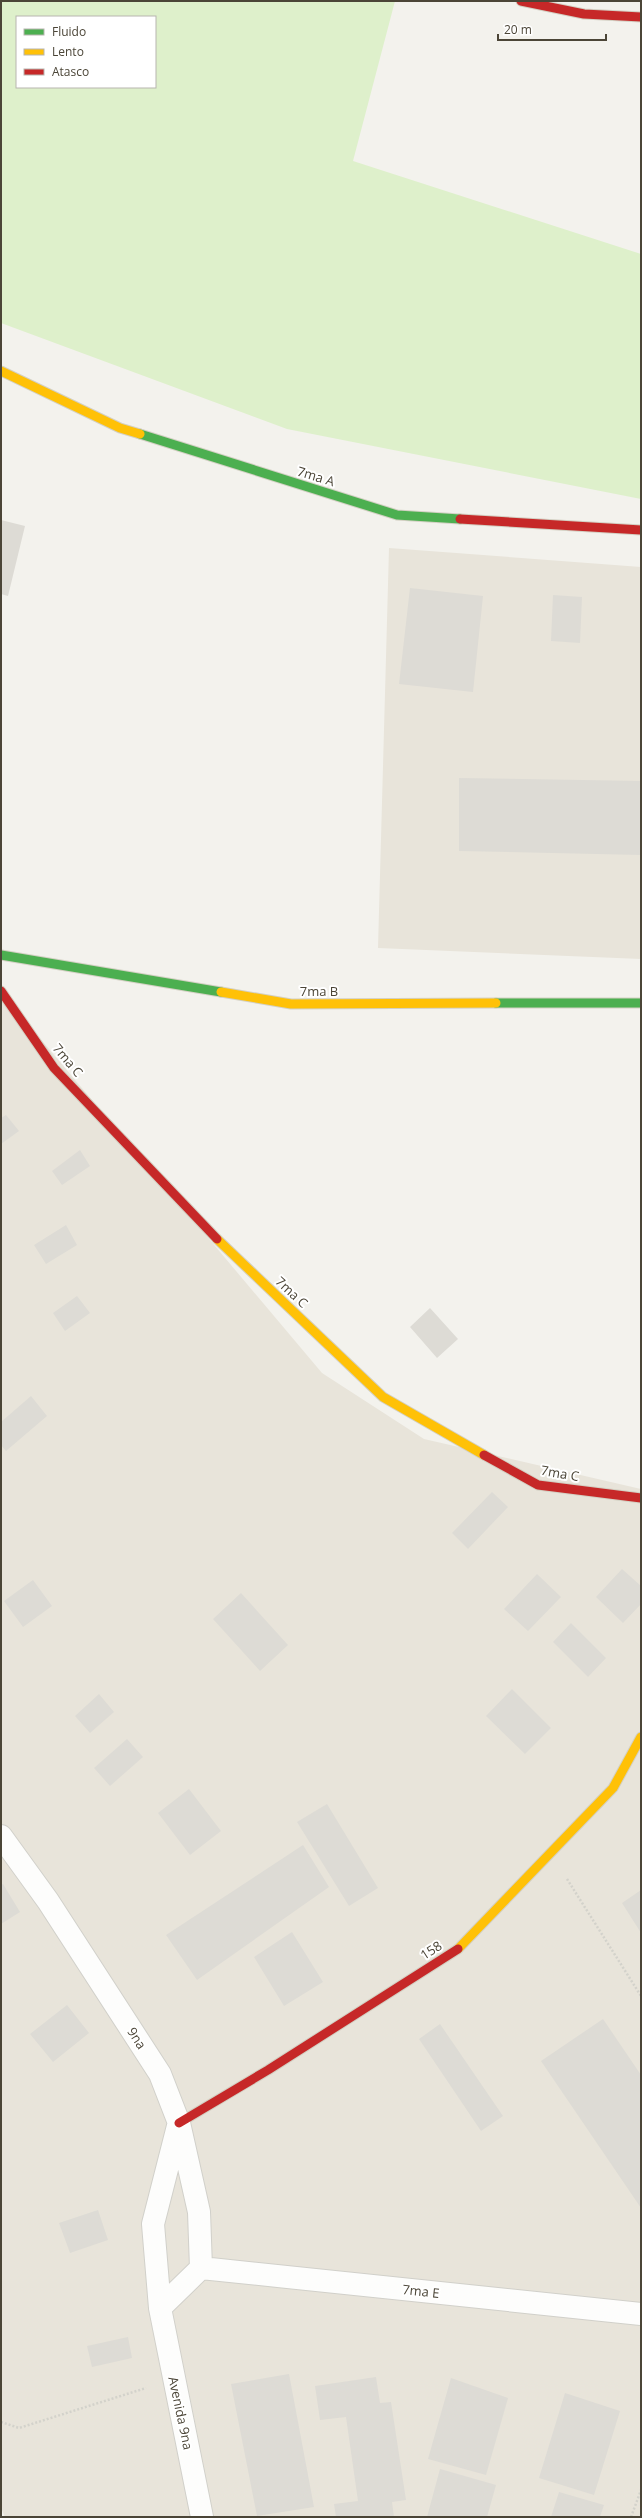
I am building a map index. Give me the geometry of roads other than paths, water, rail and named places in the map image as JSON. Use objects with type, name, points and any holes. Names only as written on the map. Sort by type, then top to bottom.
[{"type":"street","points":[[521,1],[584,14],[641,17]]},
{"type":"street","name":"7ma A","points":[[1,371],[120,428],[397,515],[641,530]]},
{"type":"street","name":"7ma B","points":[[1,955],[291,1004],[641,1003]]},
{"type":"street","name":"7ma C","points":[[1,991],[60,1074],[219,1241],[383,1396],[538,1485],[641,1498]]},
{"type":"street","name":"158","points":[[179,2123],[268,2070],[462,1946],[613,1788],[641,1737]]},
{"type":"street","name":"9na","points":[[1,1836],[48,1901],[160,2074],[179,2123],[199,2212],[201,2268]]},
{"type":"street","name":"Avenida 9na","points":[[179,2123],[153,2224],[160,2308],[202,2517]]},
{"type":"street","points":[[160,2308],[201,2268]]},
{"type":"street","name":"7ma E","points":[[201,2268],[641,2314]]}]
